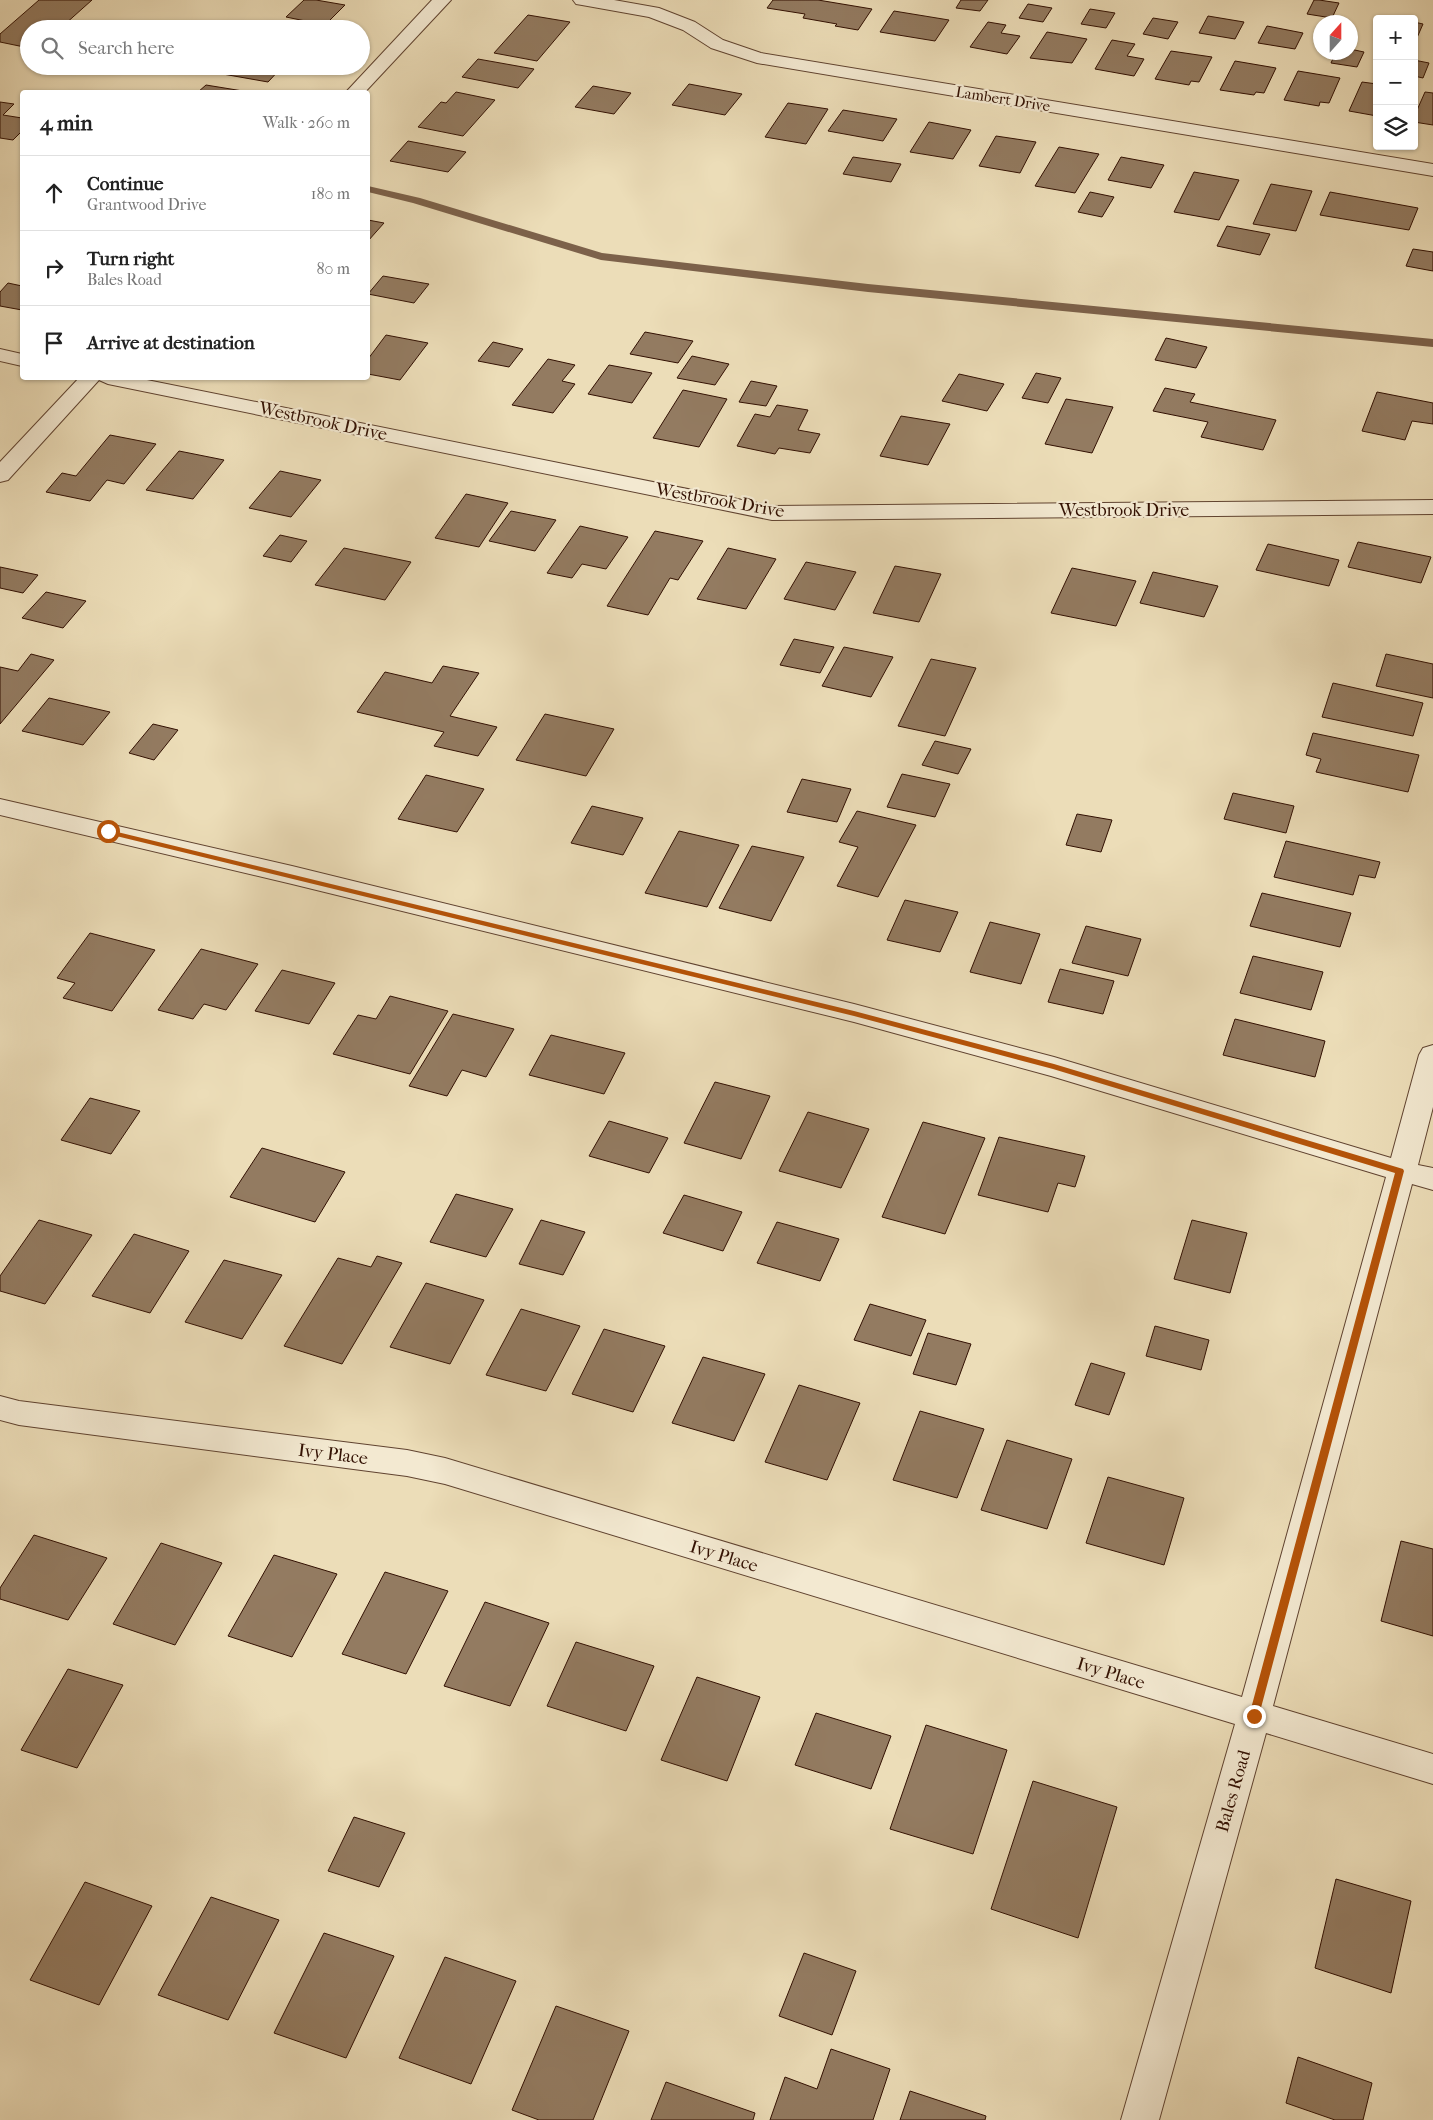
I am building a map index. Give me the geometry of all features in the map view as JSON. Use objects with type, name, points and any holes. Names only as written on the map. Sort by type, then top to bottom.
[{"type":"street","points":[[358,90],[442,0]]},
{"type":"street","name":"Lambert Drive","points":[[582,0],[652,12],[689,26],[717,44],[757,58],[1433,170]]},
{"type":"street","points":[[0,355],[20,360]]},
{"type":"street","points":[[0,475],[88,380]]},
{"type":"street","name":"Westbrook Drive","points":[[118,380],[772,513],[1433,507]]},
{"type":"street","points":[[0,806],[292,875],[854,1013],[1054,1067],[1400,1171],[1433,1179]]},
{"type":"street","name":"Bales Road","points":[[1140,2120],[1254,1716],[1400,1171],[1433,1055]]},
{"type":"street","name":"Ivy Place","points":[[0,1408],[19,1413],[407,1463],[445,1472],[1433,1769]]},
{"type":"building","points":[[39,0],[92,0],[70,20],[20,20],[20,46],[0,42],[0,34]]},
{"type":"building","points":[[304,0],[345,5],[330,20],[301,20],[286,17]]},
{"type":"building","points":[[773,0],[818,0],[872,9],[858,30],[803,18],[805,14],[767,8]]},
{"type":"building","points":[[961,0],[988,0],[980,11],[956,8]]},
{"type":"building","points":[[1314,0],[1339,3],[1333,15],[1307,14]]},
{"type":"building","points":[[1028,4],[1052,8],[1043,22],[1019,18]]},
{"type":"building","points":[[1090,9],[1115,13],[1106,28],[1081,24]]},
{"type":"building","points":[[894,11],[949,20],[935,41],[880,32]]},
{"type":"building","points":[[528,15],[570,22],[537,61],[494,53]]},
{"type":"building","points":[[1208,16],[1244,22],[1235,39],[1199,33]]},
{"type":"building","points":[[1153,18],[1178,22],[1168,39],[1143,34]]},
{"type":"building","points":[[988,22],[1006,25],[1001,33],[1020,36],[1007,54],[970,47]]},
{"type":"building","points":[[1418,23],[1423,24],[1418,35]]},
{"type":"building","points":[[1267,26],[1303,33],[1295,49],[1258,43]]},
{"type":"building","points":[[1047,32],[1087,39],[1072,63],[1030,58]]},
{"type":"building","points":[[1112,40],[1135,44],[1127,56],[1144,59],[1134,76],[1095,69]]},
{"type":"building","points":[[1171,51],[1212,57],[1199,82],[1191,81],[1189,85],[1155,79]]},
{"type":"building","points":[[1358,51],[1364,52],[1357,67],[1331,63],[1332,60],[1358,60]]},
{"type":"building","points":[[478,59],[534,69],[518,88],[462,77]]},
{"type":"building","points":[[1235,61],[1276,68],[1264,93],[1256,92],[1254,95],[1220,90]]},
{"type":"building","points":[[1418,61],[1429,63],[1423,78],[1418,77]]},
{"type":"building","points":[[1298,71],[1340,78],[1329,103],[1320,102],[1319,106],[1284,100]]},
{"type":"building","points":[[228,75],[275,75],[268,82]]},
{"type":"building","points":[[1362,82],[1373,83],[1373,115],[1349,111]]},
{"type":"building","points":[[689,84],[742,94],[725,115],[672,105]]},
{"type":"building","points":[[206,85],[237,90],[200,90]]},
{"type":"building","points":[[593,86],[631,93],[614,114],[575,107]]},
{"type":"building","points":[[456,92],[495,100],[463,136],[418,127],[441,102],[446,103]]},
{"type":"building","points":[[1425,92],[1433,93],[1433,125],[1418,123],[1418,108]]},
{"type":"building","points":[[0,102],[14,104],[3,115],[20,118],[20,133],[13,140],[0,138]]},
{"type":"building","points":[[788,103],[828,109],[806,144],[765,137]]},
{"type":"building","points":[[843,110],[897,119],[883,141],[828,131]]},
{"type":"building","points":[[929,122],[971,130],[953,159],[910,152]]},
{"type":"building","points":[[996,136],[1036,142],[1020,173],[979,166]]},
{"type":"building","points":[[408,141],[466,152],[448,172],[390,161]]},
{"type":"building","points":[[1059,147],[1099,154],[1075,193],[1035,186]]},
{"type":"building","points":[[853,157],[901,164],[891,182],[843,174]]},
{"type":"building","points":[[1121,157],[1164,165],[1151,188],[1108,180]]},
{"type":"building","points":[[1194,172],[1239,180],[1219,220],[1174,212]]},
{"type":"building","points":[[1271,184],[1312,191],[1296,231],[1253,224]]},
{"type":"building","points":[[1090,192],[1114,197],[1102,217],[1078,212]]},
{"type":"building","points":[[1330,192],[1418,208],[1409,230],[1320,215]]},
{"type":"building","points":[[370,220],[384,223],[370,239]]},
{"type":"building","points":[[1227,226],[1270,234],[1260,255],[1217,246]]},
{"type":"building","points":[[1413,249],[1433,252],[1433,271],[1406,266]]},
{"type":"building","points":[[383,276],[429,284],[414,303],[370,294],[370,292]]},
{"type":"building","points":[[8,283],[20,286],[20,310],[0,306],[0,292]]},
{"type":"building","points":[[645,332],[693,341],[678,363],[630,354]]},
{"type":"building","points":[[386,335],[428,343],[400,380],[370,374],[370,356]]},
{"type":"building","points":[[1166,338],[1207,347],[1196,368],[1155,360]]},
{"type":"building","points":[[493,342],[523,349],[509,367],[478,361]]},
{"type":"building","points":[[692,356],[729,364],[715,385],[677,378]]},
{"type":"building","points":[[548,359],[575,365],[562,381],[575,384],[553,413],[512,405]]},
{"type":"building","points":[[609,365],[652,373],[632,403],[588,394]]},
{"type":"building","points":[[1036,373],[1061,378],[1048,403],[1022,398]]},
{"type":"building","points":[[959,374],[1004,384],[987,411],[942,401]]},
{"type":"building","points":[[751,381],[777,386],[766,406],[739,402]]},
{"type":"building","points":[[1165,388],[1195,394],[1190,402],[1276,420],[1263,450],[1201,437],[1208,422],[1153,411]]},
{"type":"building","points":[[683,390],[727,399],[699,447],[653,438]]},
{"type":"building","points":[[1377,392],[1433,403],[1433,424],[1412,421],[1405,440],[1362,431]]},
{"type":"building","points":[[1066,399],[1113,407],[1092,453],[1045,444]]},
{"type":"building","points":[[777,405],[808,410],[798,430],[820,434],[810,453],[779,448],[775,454],[737,446],[755,414],[770,417]]},
{"type":"building","points":[[901,416],[950,424],[928,465],[880,456]]},
{"type":"building","points":[[110,435],[156,444],[124,484],[107,480],[90,501],[46,492],[62,473],[76,476]]},
{"type":"building","points":[[179,451],[224,460],[193,499],[146,490]]},
{"type":"building","points":[[280,471],[321,480],[291,517],[249,508]]},
{"type":"building","points":[[466,494],[508,503],[479,547],[435,538]]},
{"type":"building","points":[[511,511],[556,520],[535,551],[489,541]]},
{"type":"building","points":[[580,526],[628,537],[606,569],[582,564],[572,578],[547,573]]},
{"type":"building","points":[[655,531],[703,541],[678,580],[670,578],[648,615],[607,606]]},
{"type":"building","points":[[280,535],[307,541],[291,562],[263,556]]},
{"type":"building","points":[[1358,542],[1431,557],[1421,583],[1348,567]]},
{"type":"building","points":[[1268,544],[1339,560],[1329,586],[1256,570]]},
{"type":"building","points":[[344,548],[411,562],[385,600],[315,585]]},
{"type":"building","points":[[728,548],[776,559],[746,609],[697,599]]},
{"type":"building","points":[[806,562],[856,572],[835,610],[784,599]]},
{"type":"building","points":[[895,566],[941,574],[919,622],[873,613]]},
{"type":"building","points":[[0,567],[38,575],[23,593],[0,588]]},
{"type":"building","points":[[1072,568],[1136,581],[1116,626],[1051,613]]},
{"type":"building","points":[[1153,572],[1218,586],[1204,617],[1140,603]]},
{"type":"building","points":[[46,592],[86,601],[63,628],[22,618]]},
{"type":"building","points":[[794,639],[834,647],[820,673],[780,665]]},
{"type":"building","points":[[844,647],[893,657],[871,697],[822,686]]},
{"type":"building","points":[[31,654],[54,660],[0,724],[0,667],[18,671]]},
{"type":"building","points":[[1386,654],[1433,664],[1433,698],[1376,686]]},
{"type":"building","points":[[931,659],[976,668],[945,736],[898,726]]},
{"type":"building","points":[[443,666],[479,673],[450,716],[497,727],[478,756],[434,746],[444,732],[357,712],[385,672],[432,683]]},
{"type":"building","points":[[1333,683],[1423,703],[1413,736],[1322,717]]},
{"type":"building","points":[[49,698],[110,712],[83,745],[22,731]]},
{"type":"building","points":[[545,714],[614,729],[586,776],[516,760]]},
{"type":"building","points":[[153,724],[178,730],[154,760],[129,753]]},
{"type":"building","points":[[1313,733],[1419,755],[1408,792],[1316,772],[1321,759],[1306,755]]},
{"type":"building","points":[[935,741],[971,749],[958,774],[922,765]]},
{"type":"building","points":[[902,774],[950,784],[935,817],[887,807]]},
{"type":"building","points":[[426,775],[484,789],[457,832],[398,819]]},
{"type":"building","points":[[802,779],[851,789],[837,822],[787,812]]},
{"type":"building","points":[[1233,793],[1294,806],[1286,833],[1224,819]]},
{"type":"building","points":[[592,806],[643,818],[623,855],[571,843]]},
{"type":"building","points":[[857,811],[916,825],[878,897],[837,886],[858,847],[839,842]]},
{"type":"building","points":[[1077,814],[1112,820],[1101,852],[1066,845]]},
{"type":"building","points":[[679,831],[739,845],[707,907],[645,893]]},
{"type":"building","points":[[1286,841],[1380,862],[1375,878],[1359,875],[1353,895],[1274,877]]},
{"type":"building","points":[[752,846],[804,857],[771,921],[719,908]]},
{"type":"building","points":[[1262,893],[1351,913],[1340,947],[1250,926]]},
{"type":"building","points":[[905,900],[958,912],[940,952],[887,940]]},
{"type":"building","points":[[990,922],[1040,934],[1021,984],[970,972]]},
{"type":"building","points":[[1086,926],[1141,939],[1128,976],[1072,963]]},
{"type":"building","points":[[90,933],[155,950],[112,1011],[63,998],[75,983],[57,978]]},
{"type":"building","points":[[201,949],[258,964],[226,1010],[204,1004],[193,1019],[158,1010]]},
{"type":"building","points":[[1253,956],[1323,972],[1311,1010],[1240,993]]},
{"type":"building","points":[[1060,969],[1114,981],[1103,1014],[1048,1002]]},
{"type":"building","points":[[282,970],[335,983],[309,1024],[255,1011]]},
{"type":"building","points":[[390,996],[448,1011],[410,1074],[333,1054],[358,1015],[376,1019]]},
{"type":"building","points":[[453,1014],[514,1029],[486,1077],[462,1070],[447,1096],[409,1086]]},
{"type":"building","points":[[1235,1019],[1325,1041],[1315,1077],[1223,1055]]},
{"type":"building","points":[[551,1035],[625,1053],[604,1094],[529,1075]]},
{"type":"building","points":[[715,1082],[770,1096],[741,1159],[684,1143]]},
{"type":"building","points":[[90,1098],[140,1111],[111,1154],[61,1140]]},
{"type":"building","points":[[808,1112],[869,1129],[841,1188],[779,1171]]},
{"type":"building","points":[[609,1121],[668,1138],[649,1173],[589,1156]]},
{"type":"building","points":[[923,1122],[985,1138],[945,1234],[882,1217]]},
{"type":"building","points":[[999,1137],[1085,1156],[1075,1187],[1058,1183],[1048,1212],[978,1195]]},
{"type":"building","points":[[262,1148],[345,1172],[315,1222],[230,1197]]},
{"type":"building","points":[[456,1194],[513,1209],[486,1257],[430,1242]]},
{"type":"building","points":[[684,1195],[742,1212],[723,1251],[663,1233]]},
{"type":"building","points":[[39,1220],[92,1235],[45,1304],[0,1291],[0,1276]]},
{"type":"building","points":[[541,1220],[585,1232],[563,1275],[519,1264]]},
{"type":"building","points":[[1192,1220],[1247,1233],[1230,1293],[1174,1279]]},
{"type":"building","points":[[777,1222],[839,1239],[820,1281],[757,1263]]},
{"type":"building","points":[[134,1234],[189,1251],[150,1313],[92,1296]]},
{"type":"building","points":[[377,1256],[402,1263],[342,1364],[284,1346],[338,1258],[371,1267]]},
{"type":"building","points":[[224,1260],[282,1275],[242,1339],[185,1322]]},
{"type":"building","points":[[426,1283],[484,1300],[450,1364],[390,1347]]},
{"type":"building","points":[[870,1304],[926,1320],[911,1356],[854,1340]]},
{"type":"building","points":[[521,1309],[580,1326],[546,1391],[486,1375]]},
{"type":"building","points":[[1155,1326],[1209,1340],[1201,1370],[1146,1356]]},
{"type":"building","points":[[604,1329],[665,1346],[633,1412],[572,1394]]},
{"type":"building","points":[[928,1333],[971,1344],[956,1385],[913,1374]]},
{"type":"building","points":[[703,1357],[765,1374],[734,1441],[672,1423]]},
{"type":"building","points":[[1091,1363],[1125,1373],[1109,1415],[1075,1405]]},
{"type":"building","points":[[799,1385],[860,1403],[827,1480],[765,1462]]},
{"type":"building","points":[[920,1411],[984,1429],[957,1498],[893,1480]]},
{"type":"building","points":[[1007,1440],[1072,1459],[1047,1529],[981,1510]]},
{"type":"building","points":[[1108,1477],[1184,1498],[1164,1565],[1086,1543]]},
{"type":"building","points":[[34,1535],[107,1558],[68,1620],[0,1599],[0,1588]]},
{"type":"building","points":[[1401,1541],[1433,1549],[1433,1636],[1381,1621]]},
{"type":"building","points":[[161,1543],[222,1563],[175,1645],[113,1624]]},
{"type":"building","points":[[274,1555],[337,1574],[292,1657],[228,1636]]},
{"type":"building","points":[[385,1572],[448,1591],[406,1674],[342,1654]]},
{"type":"building","points":[[485,1602],[549,1623],[510,1706],[444,1686]]},
{"type":"building","points":[[576,1642],[654,1666],[626,1731],[547,1706]]},
{"type":"building","points":[[68,1669],[123,1685],[77,1768],[21,1750]]},
{"type":"building","points":[[697,1677],[760,1697],[727,1781],[661,1760]]},
{"type":"building","points":[[816,1713],[891,1736],[871,1789],[795,1765]]},
{"type":"building","points":[[926,1725],[1007,1750],[973,1854],[890,1829]]},
{"type":"building","points":[[1033,1781],[1117,1807],[1078,1938],[991,1909]]},
{"type":"building","points":[[354,1817],[405,1833],[379,1887],[328,1871]]},
{"type":"building","points":[[1336,1879],[1411,1901],[1391,1993],[1315,1968]]},
{"type":"building","points":[[85,1882],[152,1906],[99,2005],[30,1980]]},
{"type":"building","points":[[211,1897],[279,1920],[228,2020],[158,1995]]},
{"type":"building","points":[[324,1933],[394,1956],[346,2058],[274,2033]]},
{"type":"building","points":[[804,1953],[856,1971],[832,2035],[779,2016]]},
{"type":"building","points":[[445,1957],[516,1981],[471,2084],[399,2058]]},
{"type":"building","points":[[556,2006],[629,2031],[593,2120],[539,2120],[512,2110]]},
{"type":"building","points":[[831,2049],[890,2069],[873,2120],[770,2120],[785,2077],[817,2089]]},
{"type":"building","points":[[1298,2057],[1372,2083],[1363,2120],[1335,2120],[1286,2103]]},
{"type":"building","points":[[666,2082],[755,2113],[753,2120],[651,2120]]},
{"type":"building","points":[[910,2091],[986,2116],[985,2120],[900,2120]]},
{"type":"waterway","points":[[370,189],[416,200],[601,256],[868,288],[1433,343]]},
{"type":"route","points":[[108,831],[854,1013],[1054,1067],[1400,1171],[1254,1716]]}]
